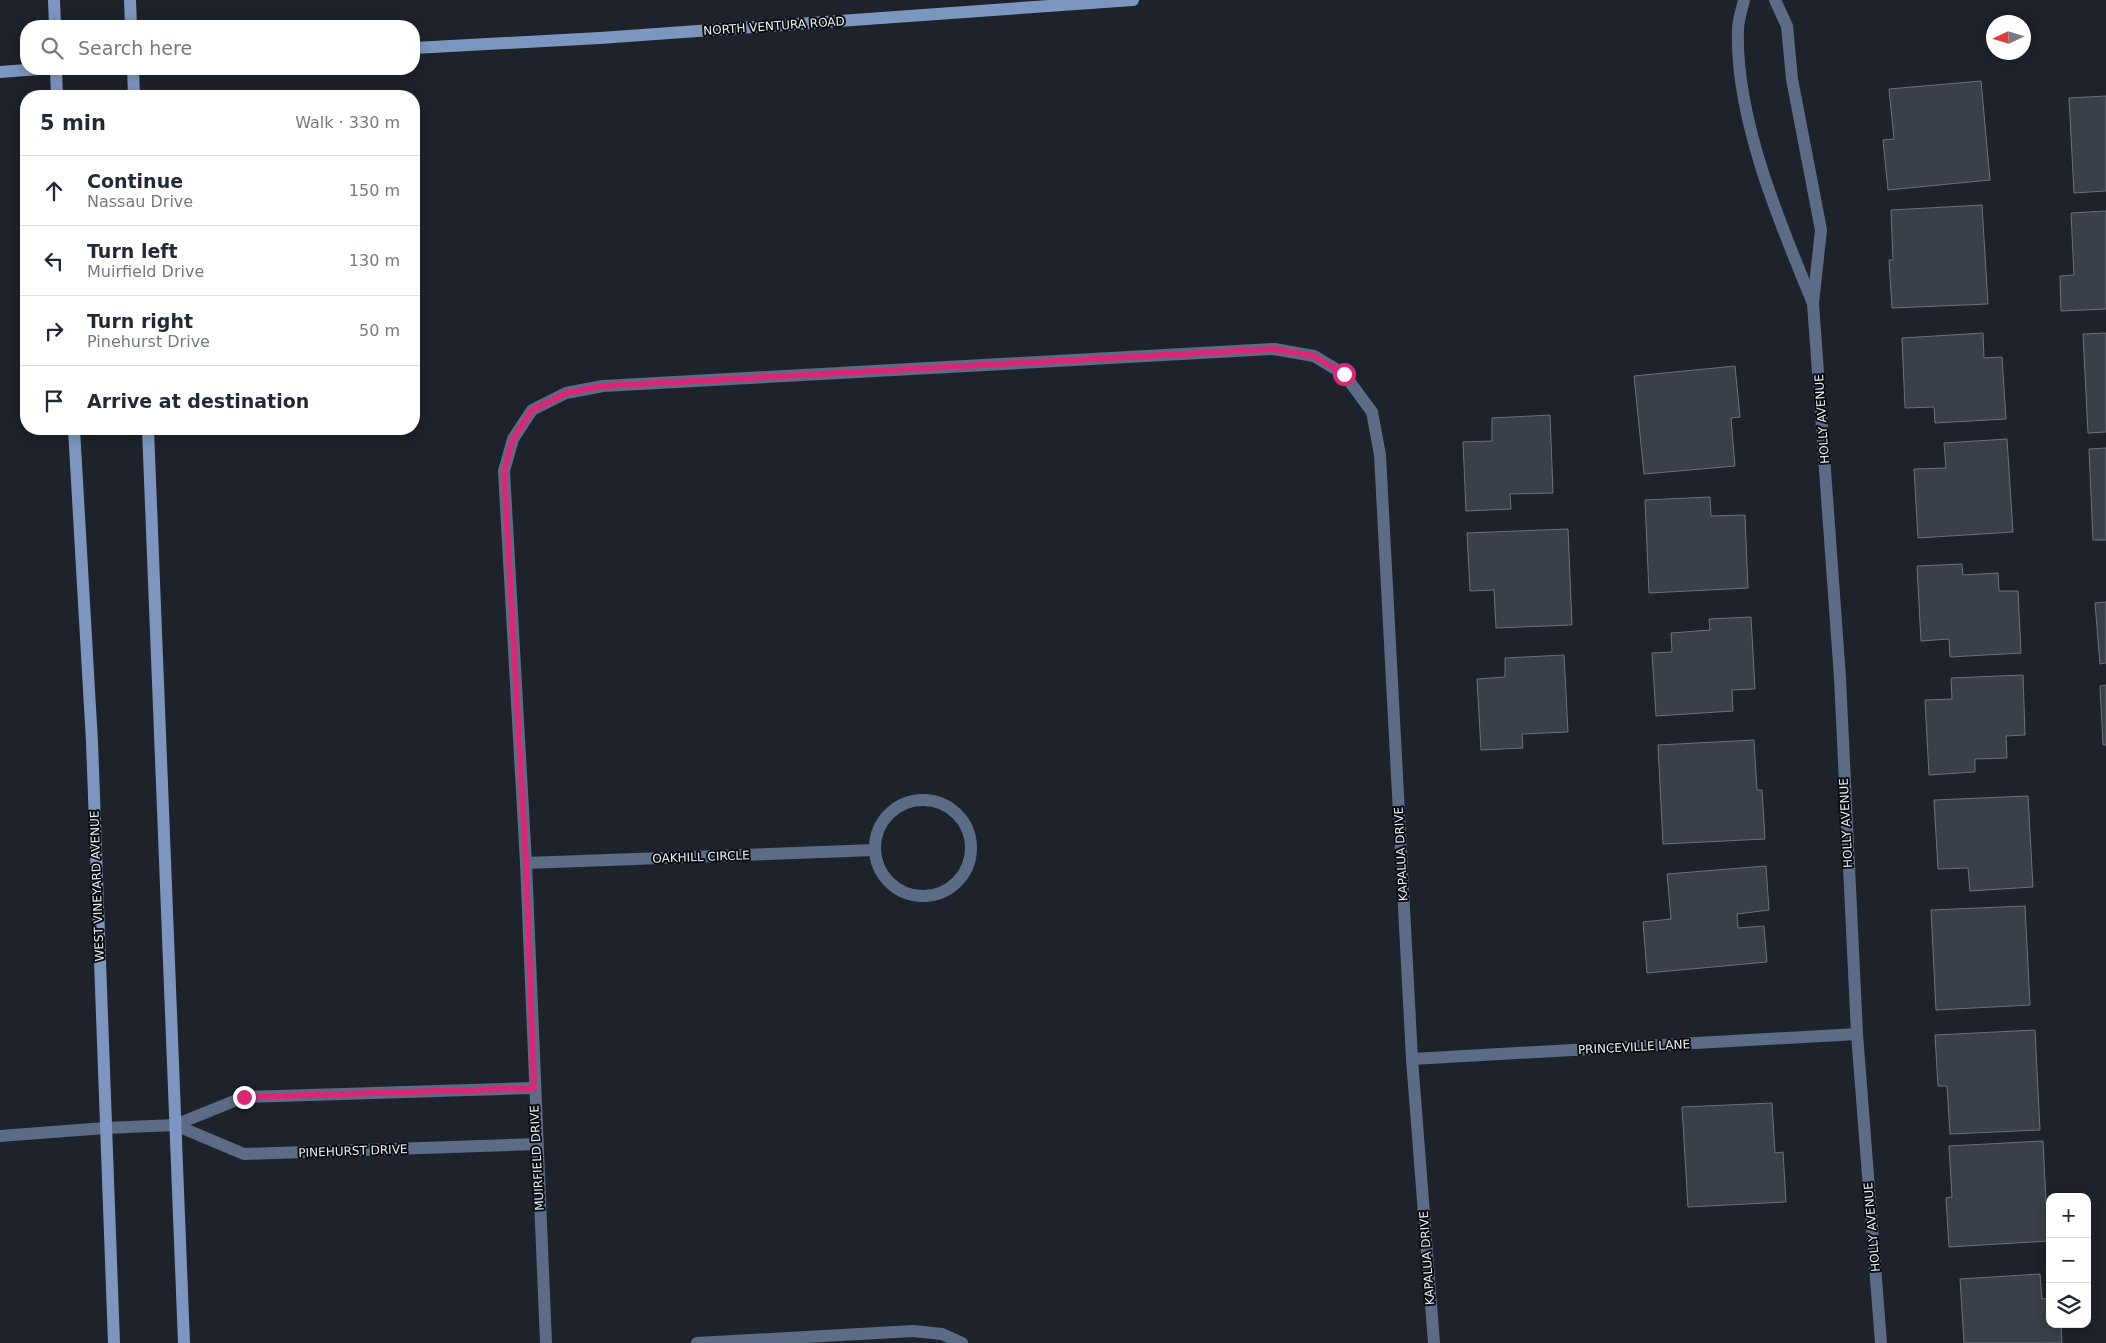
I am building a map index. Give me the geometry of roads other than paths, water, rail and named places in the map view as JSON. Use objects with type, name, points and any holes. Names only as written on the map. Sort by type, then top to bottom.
[{"type":"main road","points":[[54,0],[55,20]]},
{"type":"main road","points":[[130,0],[131,20]]},
{"type":"main road","name":"NORTH VENTURA ROAD","points":[[420,48],[600,38],[1133,0]]},
{"type":"main road","points":[[0,72],[20,70]]},
{"type":"main road","points":[[56,75],[57,90]]},
{"type":"main road","points":[[133,75],[134,90]]},
{"type":"main road","name":"WEST VINEYARD AVENUE","points":[[74,435],[92,742],[114,1343]]},
{"type":"main road","points":[[148,435],[184,1343]]},
{"type":"street","name":"HOLLY AVENUE","points":[[1744,0],[1738,28],[1741,84],[1754,143],[1790,248],[1813,303]]},
{"type":"street","name":"HOLLY AVENUE","points":[[1775,0],[1787,26],[1792,79],[1821,230],[1813,303],[1840,678],[1857,1034],[1882,1343]]},
{"type":"street","name":"KAPALUA DRIVE","points":[[532,410],[566,393],[603,386],[1274,349],[1314,356],[1344,374],[1372,412],[1380,456],[1412,1059],[1434,1343]]},
{"type":"street","name":"MUIRFIELD DRIVE","points":[[532,410],[513,439],[504,471],[526,863],[546,1343]]},
{"type":"street","points":[[921,800],[939,803],[956,812],[966,828],[972,846],[968,864],[959,880],[944,892],[926,896],[907,894],[891,884],[880,869],[876,850],[878,832],[888,816],[903,804],[921,800]]},
{"type":"street","name":"OAKHILL CIRCLE","points":[[526,863],[876,850]]},
{"type":"street","name":"PRINCEVILLE LANE","points":[[1412,1059],[1857,1034]]},
{"type":"street","name":"PINEHURST DRIVE","points":[[0,1136],[175,1125],[244,1097],[534,1088]]},
{"type":"street","name":"PINEHURST DRIVE","points":[[175,1125],[244,1154],[537,1144]]},
{"type":"street","points":[[696,1343],[913,1331],[942,1334],[962,1343]]}]
